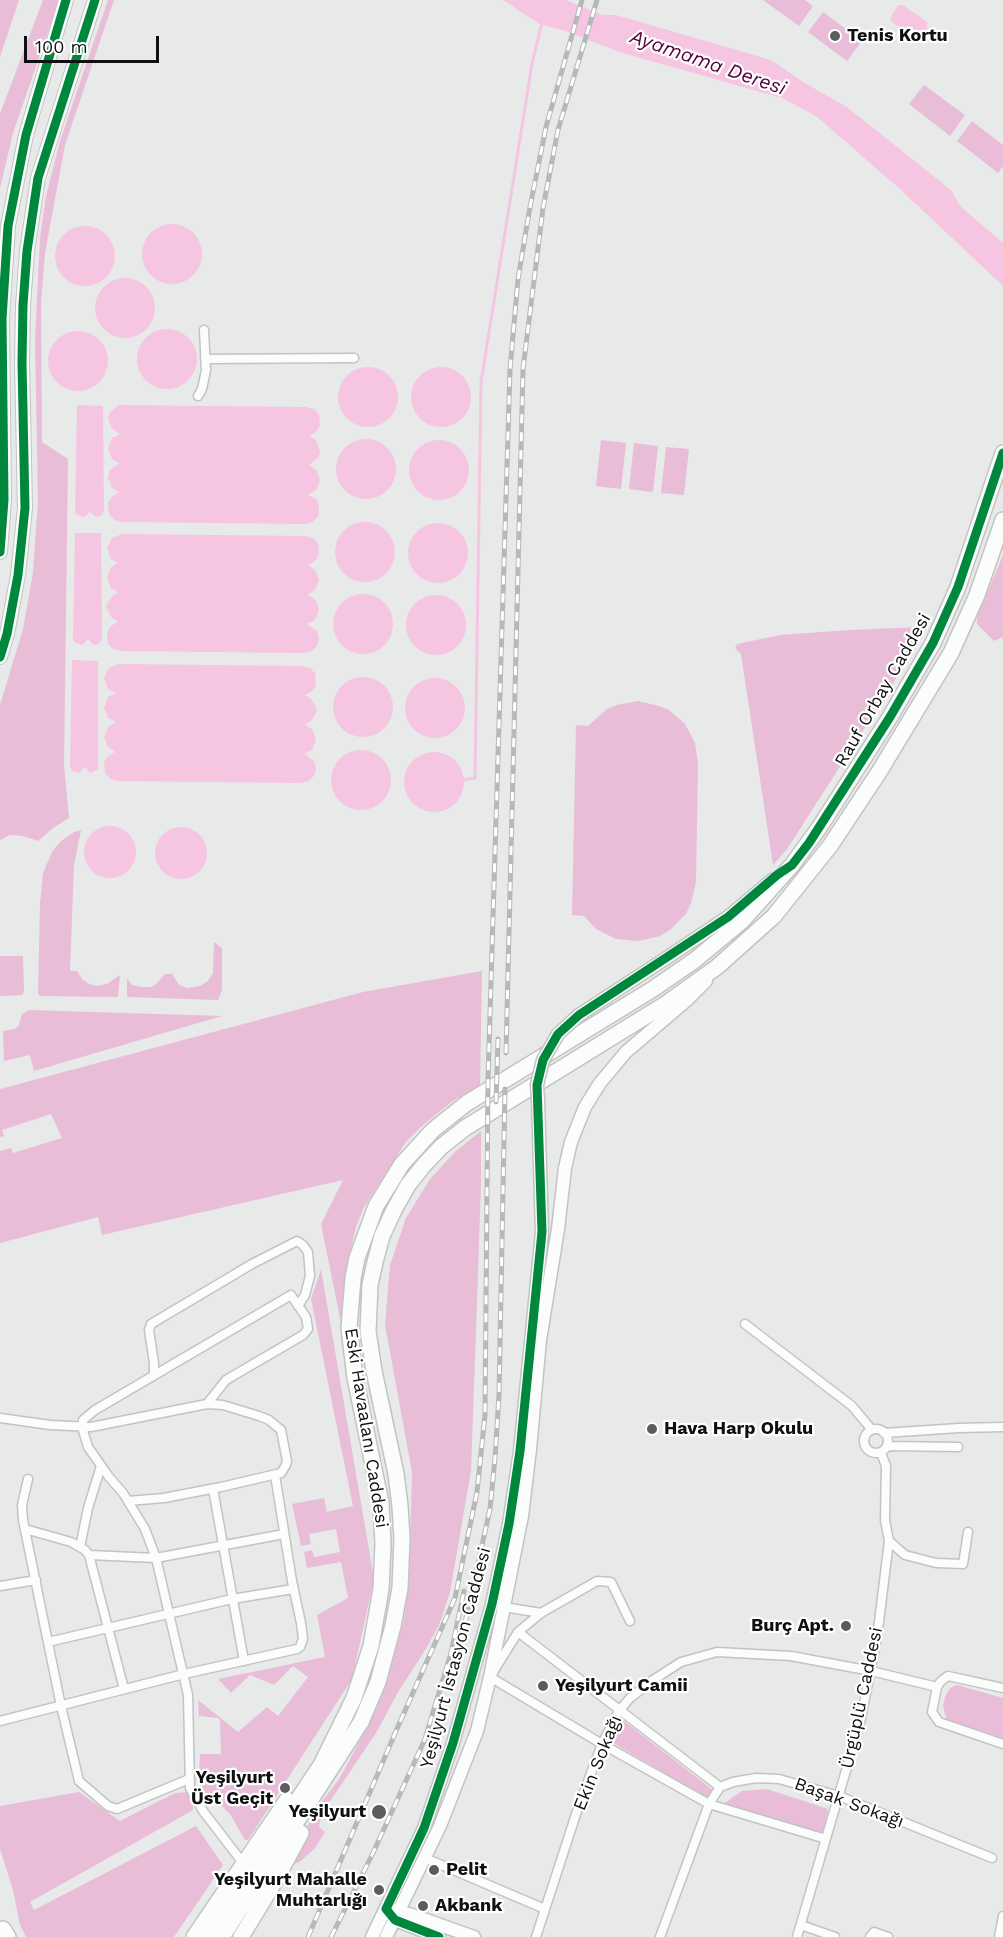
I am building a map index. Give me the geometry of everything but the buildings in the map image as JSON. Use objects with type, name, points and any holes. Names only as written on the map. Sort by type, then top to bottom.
[{"type":"highway","name":"Rauf Orbay Caddesi","points":[[792,865],[819,828],[885,725],[933,643],[958,587],[1003,453]]},
{"type":"highway","name":"Rauf Orbay Caddesi","points":[[717,968],[759,931],[791,896],[818,863],[879,772],[958,640],[977,595],[1003,520]]},
{"type":"highway","name":"Eski Havaalanı Caddesi","points":[[207,1937],[321,1765],[354,1698],[371,1646],[381,1588],[383,1544],[381,1503],[355,1378],[349,1328],[350,1302],[357,1258],[376,1206],[402,1164],[433,1130],[467,1103],[653,989],[695,960],[742,921],[792,865]]},
{"type":"highway","name":"Eski Havaalanı Caddesi","points":[[222,1937],[361,1722],[387,1654],[400,1588],[402,1538],[396,1474],[368,1331],[370,1285],[382,1236],[394,1210],[408,1185],[424,1165],[441,1147],[465,1128],[664,1005],[717,968]]},
{"type":"highway","points":[[194,1937],[327,1740],[343,1722]]},
{"type":"highway","points":[[241,1937],[346,1758],[361,1722]]},
{"type":"main road","points":[[0,552],[4,500],[2,319],[8,225],[26,135],[66,0]]},
{"type":"main road","points":[[0,657],[4,626],[18,575],[25,508],[22,363],[27,251],[38,178],[95,0]]},
{"type":"main road","name":"Yeşilyurt İstasyon Caddesi","points":[[372,1937],[393,1913],[441,1826],[471,1748],[490,1677],[520,1451],[542,1232],[537,1085],[543,1060],[558,1034],[579,1015],[728,917],[792,865]]},
{"type":"main road","name":"Yeşilyurt İstasyon Caddesi","points":[[386,1937],[498,1605],[522,1516],[540,1340],[553,1261],[564,1168],[571,1142],[585,1107],[600,1083],[626,1052],[687,1000],[717,968]]},
{"type":"main road","points":[[461,1714],[465,1718],[474,1719],[481,1715]]},
{"type":"main road","points":[[453,1743],[466,1741],[471,1748]]},
{"type":"main road","points":[[393,1913],[439,1937]]},
{"type":"main road","points":[[393,1913],[474,1937]]},
{"type":"street","points":[[198,396],[206,370],[204,330]]},
{"type":"street","points":[[205,359],[354,358]]},
{"type":"street","points":[[154,1375],[149,1330],[152,1324],[297,1241],[308,1252],[310,1276],[305,1295],[298,1306]]},
{"type":"street","points":[[207,1404],[226,1380],[303,1335],[308,1329],[309,1324],[291,1294],[95,1410],[84,1420],[82,1427],[88,1447],[128,1501],[145,1529],[156,1558],[188,1695],[190,1788],[200,1808],[243,1863]]},
{"type":"street","points":[[745,1324],[852,1406],[872,1430]]},
{"type":"street","points":[[0,1418],[39,1424],[92,1427],[207,1404],[243,1410],[269,1420],[280,1430],[287,1461],[284,1470],[275,1475],[164,1498],[128,1501]]},
{"type":"street","points":[[884,1433],[1003,1427]]},
{"type":"street","points":[[885,1449],[888,1436],[881,1430],[872,1430],[865,1437],[865,1446],[872,1453],[885,1449],[958,1447]]},
{"type":"street","name":"Ürgüplü Caddesi","points":[[796,1937],[860,1723],[871,1671],[885,1584],[889,1541],[885,1520],[885,1449]]},
{"type":"street","points":[[80,1547],[88,1508],[101,1466]]},
{"type":"street","points":[[0,1721],[300,1647],[303,1639],[301,1623],[293,1589],[275,1475]]},
{"type":"street","points":[[28,1479],[22,1505],[25,1529],[61,1706],[79,1781],[108,1806],[117,1809],[189,1779]]},
{"type":"street","points":[[213,1489],[244,1661]]},
{"type":"street","points":[[25,1529],[70,1542],[89,1555],[124,1689]]},
{"type":"street","points":[[889,1541],[905,1555],[936,1563],[963,1564],[968,1532]]},
{"type":"street","points":[[89,1555],[156,1558],[284,1534]]},
{"type":"street","points":[[0,1586],[36,1580]]},
{"type":"street","points":[[630,1621],[611,1582],[597,1581],[541,1613],[518,1632],[490,1677],[709,1804],[826,1839]]},
{"type":"street","points":[[48,1642],[232,1599],[293,1589]]},
{"type":"street","points":[[498,1605],[541,1613]]},
{"type":"street","points":[[518,1632],[720,1787],[709,1804],[660,1937]]},
{"type":"street","name":"Ekin Sokağı","points":[[536,1937],[578,1808],[602,1744],[619,1711],[630,1698],[652,1680],[681,1662],[717,1652],[791,1656],[871,1671],[938,1687]]},
{"type":"street","points":[[1003,1688],[948,1676],[941,1681],[938,1687],[932,1712],[939,1722],[1003,1744]]},
{"type":"street","name":"Başak Sokağı","points":[[720,1787],[756,1778],[779,1779],[839,1796],[992,1857]]},
{"type":"street","points":[[425,1858],[545,1909]]},
{"type":"street","points":[[999,1937],[1003,1916]]},
{"type":"street","points":[[801,1925],[835,1937]]},
{"type":"street","points":[[870,1937],[874,1932],[888,1937]]},
{"type":"shaded area","points":[[0,0],[19,0],[0,57]]},
{"type":"shaded area","points":[[43,0],[59,0],[13,133],[0,188],[0,114]]},
{"type":"shaded area","points":[[108,0],[114,0],[65,145],[45,253],[41,302],[42,442],[68,459],[64,765],[69,818],[38,841],[10,835],[0,840],[0,705],[23,629],[33,573],[38,501],[35,340],[40,238],[46,196],[60,141]]},
{"type":"shaded area","name":"Tenis Kortu","points":[[763,0],[805,0],[813,6],[799,26]]},
{"type":"shaded area","name":"Tenis Kortu","points":[[823,12],[862,41],[847,61],[808,32]]},
{"type":"shaded area","points":[[924,85],[965,115],[950,136],[909,104]]},
{"type":"shaded area","points":[[972,121],[1003,145],[1003,166],[998,173],[957,141]]},
{"type":"shaded area","points":[[601,440],[626,443],[621,489],[596,486]]},
{"type":"shaded area","points":[[634,443],[658,446],[653,492],[629,489]]},
{"type":"shaded area","points":[[666,447],[689,449],[684,495],[661,493]]},
{"type":"shaded area","points":[[1003,555],[1003,637],[994,641],[977,624],[977,617]]},
{"type":"shaded area","points":[[923,627],[893,684],[787,849],[773,865],[741,654],[735,648],[737,644],[780,635]]},
{"type":"shaded area","points":[[638,701],[669,710],[685,724],[695,743],[698,764],[696,882],[691,903],[686,914],[670,930],[660,936],[638,941],[616,939],[596,929],[584,916],[572,915],[576,725],[588,726],[607,709]]},
{"type":"shaded area","points":[[81,830],[74,865],[70,971],[77,971],[83,980],[97,986],[107,984],[120,975],[118,997],[40,996],[38,994],[43,873],[52,852],[60,842],[72,833]]},
{"type":"shaded area","points":[[214,942],[222,948],[222,990],[218,1000],[127,997],[127,978],[132,985],[141,987],[151,987],[165,974],[172,974],[179,985],[188,988],[200,986],[208,981],[213,973]]},
{"type":"shaded area","points":[[0,956],[23,956],[24,992],[22,995],[0,996]]},
{"type":"shaded area","points":[[482,971],[480,1085],[453,1101],[406,1142],[364,1207],[356,1227],[348,1261],[343,1295],[343,1333],[321,1224],[343,1180],[102,1235],[98,1217],[0,1243],[0,1151],[11,1148],[13,1153],[62,1138],[51,1114],[2,1130],[4,1136],[0,1137],[0,1089],[363,992]]},
{"type":"shaded area","points":[[29,1010],[222,1016],[34,1071],[30,1055],[4,1061],[3,1031],[15,1029],[19,1025],[22,1014]]},
{"type":"shaded area","points":[[481,1131],[471,1471],[450,1592],[440,1623],[427,1647],[397,1694],[376,1733],[322,1813],[319,1827],[325,1832],[315,1848],[301,1861],[289,1866],[306,1829],[320,1804],[340,1778],[377,1708],[404,1619],[409,1583],[412,1472],[385,1325],[390,1265],[406,1218],[430,1179],[456,1151]]},
{"type":"shaded area","points":[[321,1269],[374,1579],[352,1679],[248,1840],[245,1840],[230,1814],[220,1804],[206,1799],[199,1776],[200,1754],[221,1754],[220,1720],[199,1716],[198,1700],[238,1732],[267,1707],[278,1716],[308,1677],[293,1666],[274,1685],[250,1675],[231,1693],[218,1679],[325,1657],[317,1615],[348,1598],[341,1562],[307,1568],[304,1552],[312,1550],[314,1557],[340,1552],[336,1529],[309,1534],[311,1544],[301,1546],[292,1504],[324,1498],[327,1512],[353,1506],[311,1299]]},
{"type":"shaded area","points":[[957,1685],[1003,1698],[1003,1738],[947,1721],[943,1706],[945,1697],[950,1688]]},
{"type":"shaded area","points":[[620,1718],[713,1790],[707,1798],[610,1741]]},
{"type":"shaded area","points":[[767,1789],[828,1809],[823,1834],[723,1804],[742,1791]]},
{"type":"shaded area","points":[[79,1792],[120,1821],[175,1793],[188,1792],[193,1799],[193,1810],[30,1902],[34,1910],[196,1826],[223,1865],[174,1937],[26,1937],[20,1925],[13,1890],[0,1849],[0,1806]]},
{"type":"water","name":"Ayamama Deresi","points":[[503,0],[566,0],[602,15],[616,15],[771,60],[803,82],[847,107],[951,190],[960,206],[1003,243],[1003,286],[900,189],[816,116],[782,98],[619,52],[563,30],[541,25]]},
{"type":"water","points":[[899,5],[903,5],[927,22],[927,36],[916,40],[891,21],[891,16]]},
{"type":"water","points":[[172,224],[189,229],[197,237],[202,254],[197,271],[189,279],[172,284],[155,279],[147,271],[142,254],[147,237],[155,229]]},
{"type":"water","points":[[85,226],[102,231],[110,239],[115,256],[110,273],[102,281],[85,286],[68,281],[60,273],[55,256],[60,239],[68,231]]},
{"type":"water","points":[[125,278],[142,283],[150,291],[155,308],[150,325],[142,333],[125,338],[108,333],[100,325],[95,308],[100,291],[108,283]]},
{"type":"water","points":[[167,329],[184,334],[192,342],[197,359],[192,376],[184,384],[167,389],[150,384],[142,376],[137,359],[142,342],[150,334]]},
{"type":"water","points":[[78,331],[95,336],[103,344],[108,361],[103,378],[95,386],[78,391],[61,386],[53,378],[48,361],[53,344],[61,336]]},
{"type":"water","points":[[368,367],[385,372],[393,380],[398,397],[393,414],[385,422],[368,427],[351,422],[343,414],[338,397],[343,380],[351,372]]},
{"type":"water","points":[[441,367],[458,372],[466,380],[471,397],[466,414],[458,422],[441,427],[424,422],[416,414],[411,397],[416,380],[424,372]]},
{"type":"water","points":[[77,405],[103,406],[104,511],[101,516],[96,517],[90,512],[84,517],[75,512]]},
{"type":"water","points":[[119,405],[306,407],[314,409],[319,414],[320,425],[316,432],[309,436],[316,440],[320,451],[318,458],[309,465],[316,470],[320,480],[316,490],[308,495],[316,499],[319,506],[318,517],[305,524],[122,522],[114,520],[109,514],[108,503],[119,492],[112,488],[108,478],[110,470],[119,463],[112,459],[108,448],[112,438],[120,434],[112,429],[108,419],[110,412]]},
{"type":"water","points":[[366,439],[383,444],[391,452],[396,469],[391,486],[383,494],[366,499],[349,494],[341,486],[336,469],[341,452],[349,444]]},
{"type":"water","points":[[439,440],[456,445],[464,453],[469,470],[464,487],[456,495],[439,500],[422,495],[414,487],[409,470],[414,453],[422,445]]},
{"type":"water","points":[[365,522],[382,527],[390,535],[395,552],[390,569],[382,577],[365,582],[348,577],[340,569],[335,552],[340,535],[348,527]]},
{"type":"water","points":[[438,523],[455,528],[463,536],[468,553],[463,570],[455,578],[438,583],[421,578],[413,570],[408,553],[413,536],[421,528]]},
{"type":"water","points":[[75,533],[101,533],[102,639],[99,644],[94,645],[88,639],[82,645],[73,640]]},
{"type":"water","points":[[122,534],[305,536],[313,538],[318,543],[319,555],[308,565],[315,570],[319,580],[315,590],[307,595],[315,599],[319,609],[315,620],[307,624],[317,631],[319,639],[317,646],[304,653],[121,651],[113,649],[108,644],[107,632],[118,622],[111,617],[106,607],[111,597],[118,592],[111,588],[107,578],[111,567],[118,563],[111,559],[107,548],[112,538]]},
{"type":"water","points":[[363,594],[380,599],[388,607],[393,624],[388,641],[380,649],[363,654],[346,649],[338,641],[333,624],[338,607],[346,599]]},
{"type":"water","points":[[436,595],[453,600],[461,608],[466,625],[461,642],[453,650],[436,655],[419,650],[411,642],[406,625],[411,608],[419,600]]},
{"type":"water","points":[[72,660],[98,661],[98,769],[90,773],[85,767],[79,773],[72,771],[70,767]]},
{"type":"water","points":[[119,664],[303,666],[310,668],[315,673],[316,685],[305,695],[312,700],[317,710],[312,720],[305,725],[312,729],[316,739],[312,750],[304,754],[314,761],[316,769],[314,776],[301,783],[118,781],[111,779],[105,773],[104,762],[115,752],[108,747],[104,737],[108,727],[116,722],[108,718],[104,708],[108,697],[116,693],[108,689],[104,678],[109,668]]},
{"type":"water","points":[[363,677],[380,682],[388,690],[393,707],[388,724],[380,732],[363,737],[346,732],[338,724],[333,707],[338,690],[346,682]]},
{"type":"water","points":[[435,678],[452,683],[460,691],[465,708],[460,725],[452,733],[435,738],[418,733],[410,725],[405,708],[410,691],[418,683]]},
{"type":"water","points":[[361,750],[378,755],[386,763],[391,780],[386,797],[378,805],[361,810],[344,805],[336,797],[331,780],[336,763],[344,755]]},
{"type":"water","points":[[434,752],[451,757],[459,765],[464,782],[459,799],[451,807],[434,812],[417,807],[409,799],[404,782],[409,765],[417,757]]},
{"type":"water","points":[[110,826],[120,828],[128,834],[134,842],[136,852],[134,862],[128,870],[120,876],[110,878],[100,876],[92,870],[86,862],[84,852],[86,842],[92,834],[100,828]]},
{"type":"water","points":[[181,827],[191,829],[199,835],[205,843],[207,853],[205,863],[199,871],[191,877],[181,879],[171,877],[163,871],[157,863],[155,853],[157,843],[163,835],[171,829]]},
{"type":"waterway","points":[[464,780],[475,778],[481,382],[532,64],[542,22]]},
{"type":"railway","points":[[308,1937],[455,1598],[477,1492],[485,1415],[488,1079],[510,369],[518,279],[530,207],[546,127],[582,0]]},
{"type":"railway","points":[[506,1053],[523,369],[543,208],[558,130],[597,0]]},
{"type":"railway","points":[[496,1102],[498,1039]]},
{"type":"railway","points":[[465,1623],[490,1509],[495,1458],[499,1395],[505,1089]]},
{"type":"railway","points":[[331,1937],[373,1853],[425,1739],[451,1653],[464,1591]]},
{"type":"cycle path","points":[[0,552],[4,500],[2,319],[8,226],[26,135],[66,0]]},
{"type":"cycle path","points":[[0,657],[7,634],[18,575],[25,508],[22,363],[27,251],[38,178],[95,0]]},
{"type":"cycle path","points":[[439,1937],[395,1920],[386,1909],[424,1828],[453,1743],[492,1604],[509,1524],[520,1451],[542,1232],[537,1085],[543,1060],[558,1034],[579,1015],[728,917],[792,865],[809,843],[890,717],[933,643],[958,587],[1003,453]]},
{"type":"place","name":"Tenis Kortu","points":[[835,36]]},
{"type":"place","name":"Hava Harp Okulu","points":[[652,1429]]},
{"type":"place","name":"Burç Apt.","points":[[846,1626]]},
{"type":"place","name":"Yeşilyurt Camii","points":[[543,1686]]},
{"type":"place","name":"Yeşilyurt Üst Geçit","points":[[285,1788]]},
{"type":"place","name":"Yeşilyurt","points":[[379,1812]]},
{"type":"place","name":"Pelit","points":[[434,1870]]},
{"type":"place","name":"Yeşilyurt Mahalle Muhtarlığı","points":[[379,1890]]},
{"type":"place","name":"Akbank","points":[[423,1906]]}]
